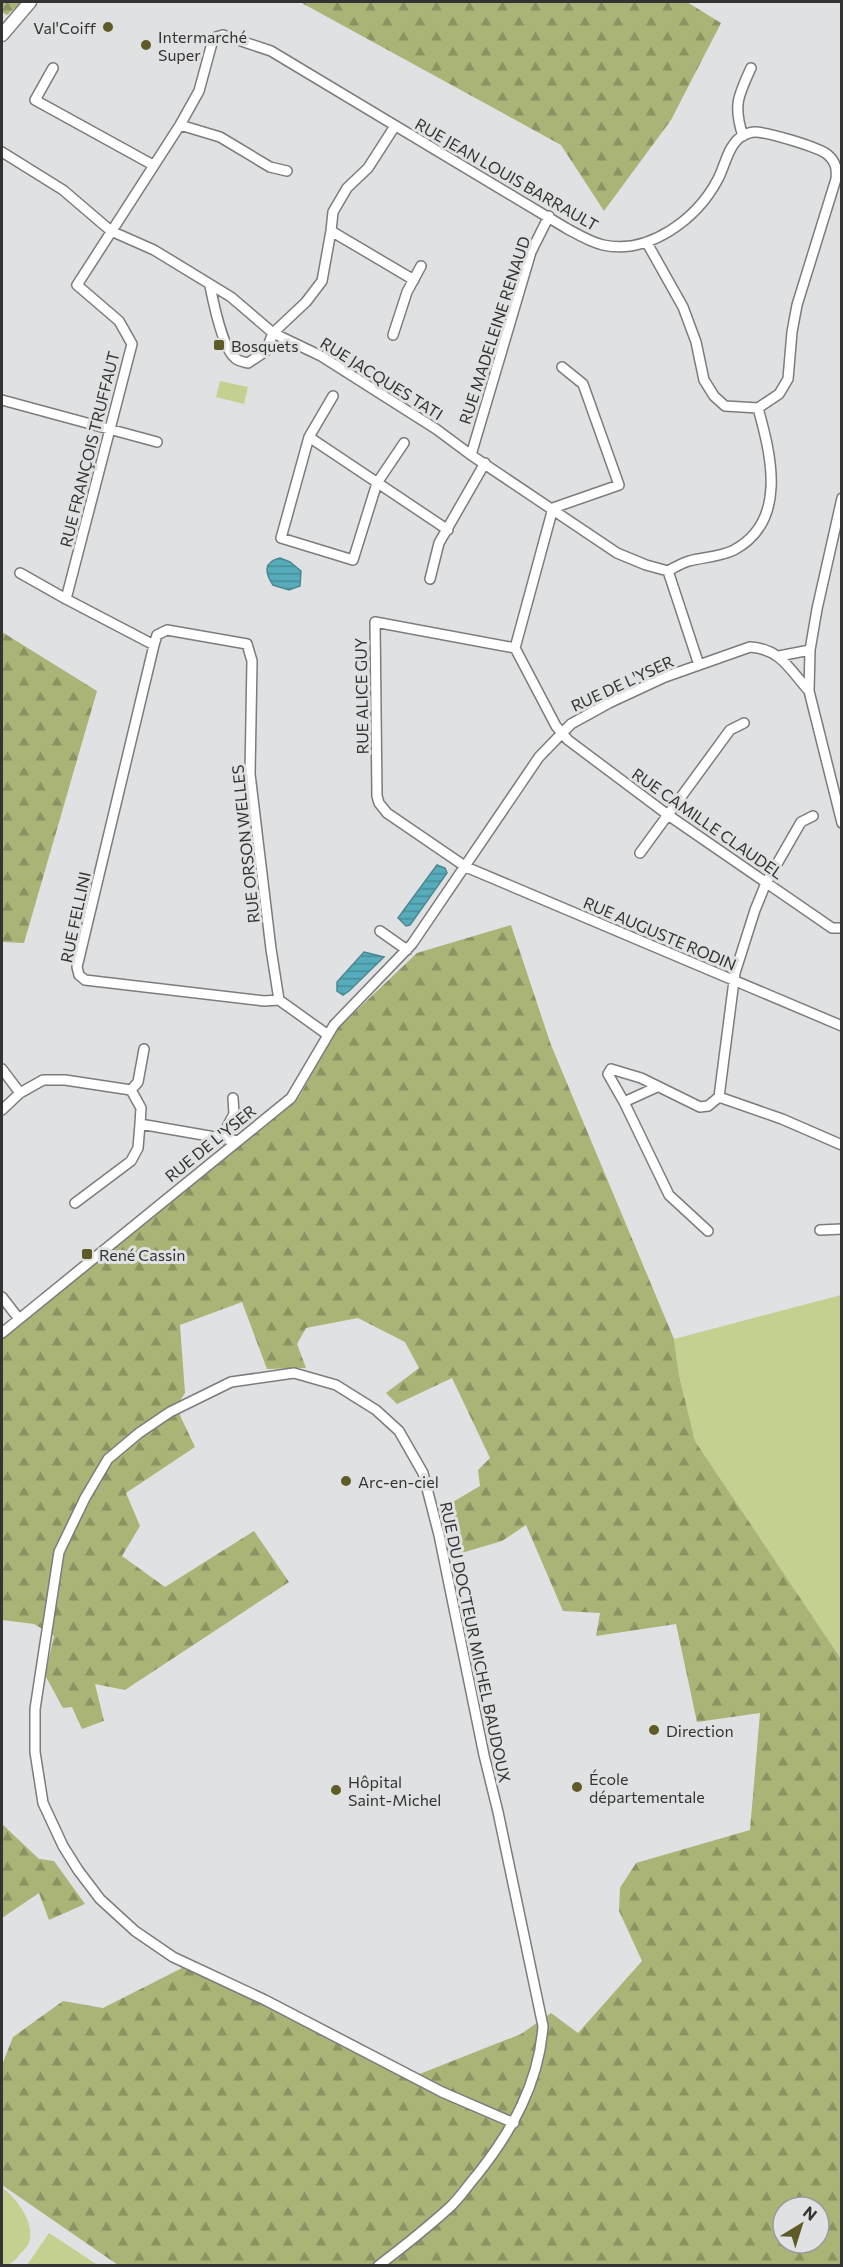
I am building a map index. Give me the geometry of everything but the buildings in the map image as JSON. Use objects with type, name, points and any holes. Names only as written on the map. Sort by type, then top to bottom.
[{"type":"street","points":[[2,35],[30,2]]},
{"type":"street","name":"RUE JEAN LOUIS BARRAULT","points":[[111,231],[200,91],[212,43],[216,37],[223,35],[271,51],[566,228],[600,245],[624,247],[647,243],[676,227],[700,206],[717,180],[731,148],[743,136]]},
{"type":"street","points":[[53,68],[35,100],[153,165]]},
{"type":"street","points":[[647,243],[683,307],[696,342],[704,380],[714,396],[725,406],[758,408],[779,394],[788,379],[797,305],[837,170],[829,156],[812,147],[762,132],[752,132],[743,136],[736,117],[739,93],[751,68]]},
{"type":"street","points":[[180,125],[220,138],[270,167],[287,171]]},
{"type":"street","points":[[210,286],[230,352],[236,360],[248,363],[266,351],[273,333],[306,302],[322,281],[333,212],[347,188],[368,168],[395,126]]},
{"type":"street","name":"RUE JACQUES TATI","points":[[2,152],[63,190],[111,231],[154,250],[231,297],[273,333],[321,356],[436,429],[617,553],[668,571]]},
{"type":"street","name":"RUE MADELEINE RENAUD","points":[[471,455],[531,252],[549,216]]},
{"type":"street","name":"RUE FRANÇOIS TRUFFAUT","points":[[66,599],[132,344],[119,321],[77,285],[111,231]]},
{"type":"street","points":[[331,231],[414,280]]},
{"type":"street","points":[[393,335],[407,292],[421,267]]},
{"type":"street","points":[[561,733],[515,648],[553,508],[619,485],[583,384],[562,367]]},
{"type":"street","points":[[333,396],[309,437],[281,538],[353,560],[377,483],[404,443]]},
{"type":"street","points":[[2,400],[157,442]]},
{"type":"street","points":[[699,665],[668,571],[688,561],[710,558],[734,550],[757,531],[764,519],[771,493],[772,475],[767,439],[758,408]]},
{"type":"street","points":[[309,437],[448,530]]},
{"type":"street","points":[[430,579],[439,543],[485,463]]},
{"type":"street","points":[[842,498],[817,609],[810,650],[809,691],[842,823]]},
{"type":"street","points":[[20,573],[154,645]]},
{"type":"street","name":"RUE ALICE GUY","points":[[466,867],[387,813],[379,803],[375,622],[515,648]]},
{"type":"street","name":"RUE ORSON WELLES","points":[[154,645],[157,635],[167,630],[247,644],[252,662],[250,774],[279,1000]]},
{"type":"street","name":"RUE FELLINI","points":[[154,645],[77,967],[85,981],[264,1001],[279,1000]]},
{"type":"street","name":"RUE DE L'YSER","points":[[2,1333],[291,1098],[327,1035],[345,1011],[408,950],[539,757],[561,733],[581,717],[665,677],[750,647],[762,648],[779,656],[810,650]]},
{"type":"street","points":[[779,656],[809,691]]},
{"type":"street","points":[[640,854],[730,730],[744,723]]},
{"type":"street","name":"RUE CAMILLE CLAUDEL","points":[[561,733],[668,815],[832,928],[842,928]]},
{"type":"street","points":[[708,1232],[669,1195],[608,1074],[612,1069],[641,1078],[700,1107],[708,1106],[719,1097],[735,973],[755,910],[766,883],[801,822],[813,816]]},
{"type":"street","name":"RUE AUGUSTE RODIN","points":[[466,867],[842,1026]]},
{"type":"street","points":[[380,931],[408,950]]},
{"type":"street","points":[[279,1000],[327,1035]]},
{"type":"street","points":[[131,1090],[138,1082],[144,1049]]},
{"type":"street","points":[[2,1069],[20,1093]]},
{"type":"street","points":[[2,1110],[20,1093],[43,1080],[65,1080],[131,1090]]},
{"type":"street","points":[[624,1102],[657,1087]]},
{"type":"street","points":[[75,1203],[131,1161],[138,1148],[141,1108],[131,1090]]},
{"type":"street","points":[[719,1097],[782,1119],[842,1145]]},
{"type":"street","points":[[220,1138],[234,1114],[233,1098]]},
{"type":"street","points":[[140,1124],[238,1141]]},
{"type":"street","points":[[820,1230],[842,1229]]},
{"type":"street","points":[[2,1297],[19,1318]]},
{"type":"street","name":"RUE DU DOCTEUR MICHEL BAUDOUX","points":[[378,2265],[452,2205],[499,2147],[514,2123],[537,2068],[542,2051],[543,2026],[501,1822],[484,1755],[440,1536],[423,1473],[399,1431],[376,1410],[336,1385],[294,1372],[231,1382],[170,1412],[139,1432],[108,1459],[85,1498],[59,1552],[34,1709],[35,1752],[43,1803],[63,1846],[100,1899],[135,1931],[173,1957],[313,2025],[442,2092],[514,2123]]},
{"type":"green space","points":[[2,2],[22,2],[7,15],[2,12]]},
{"type":"green space","points":[[300,2],[687,2],[721,23],[671,120],[604,211],[561,145]]},
{"type":"green space","points":[[220,381],[248,387],[244,404],[216,397]]},
{"type":"green space","points":[[2,632],[97,691],[24,943],[2,942]]},
{"type":"green space","points":[[511,925],[551,1045],[674,1339],[679,1375],[695,1441],[841,1659],[841,2265],[118,2265],[2,2185],[2,2065],[13,2037],[63,2001],[103,2008],[184,1967],[417,2075],[521,2034],[551,2013],[578,2033],[642,1961],[619,1911],[620,1888],[636,1863],[750,1830],[760,1713],[697,1722],[676,1624],[596,1636],[600,1613],[563,1611],[526,1525],[502,1541],[451,1556],[439,1510],[480,1486],[478,1470],[490,1458],[452,1378],[397,1404],[386,1393],[419,1368],[405,1342],[358,1318],[306,1328],[297,1344],[306,1368],[267,1369],[242,1302],[180,1325],[185,1393],[176,1407],[195,1447],[126,1493],[140,1526],[122,1556],[165,1587],[254,1531],[289,1582],[125,1690],[95,1684],[104,1721],[82,1729],[72,1707],[63,1708],[45,1675],[54,1636],[34,1624],[2,1620],[2,1335],[130,1229],[299,1097],[337,1029],[417,953]]},
{"type":"green space","points":[[841,1295],[841,1659],[695,1441],[679,1375],[674,1339]]},
{"type":"green space","points":[[2,1824],[39,1859],[54,1861],[85,1904],[49,1920],[39,1893],[2,1918]]},
{"type":"green space","points":[[2,2187],[23,2212],[30,2227],[29,2243],[14,2261],[5,2265],[2,2265]]},
{"type":"green space","points":[[49,2233],[96,2264],[27,2265]]},
{"type":"water","points":[[280,558],[290,562],[301,571],[300,586],[289,590],[273,585],[267,568],[271,562]]},
{"type":"water","points":[[437,865],[445,868],[447,873],[410,925],[406,926],[398,918]]},
{"type":"water","points":[[364,952],[384,957],[343,995],[337,991],[337,982]]},
{"type":"place","name":"Val'Coiff","points":[[108,27]]},
{"type":"place","name":"Intermarché Super","points":[[146,45]]},
{"type":"place","name":"Bosquets","points":[[219,345]]},
{"type":"place","name":"René Cassin","points":[[87,1254]]},
{"type":"place","name":"Arc-en-ciel","points":[[346,1481]]},
{"type":"place","name":"Direction","points":[[654,1730]]},
{"type":"place","name":"École départementale","points":[[577,1787]]},
{"type":"place","name":"Hôpital Saint-Michel","points":[[336,1790]]}]
